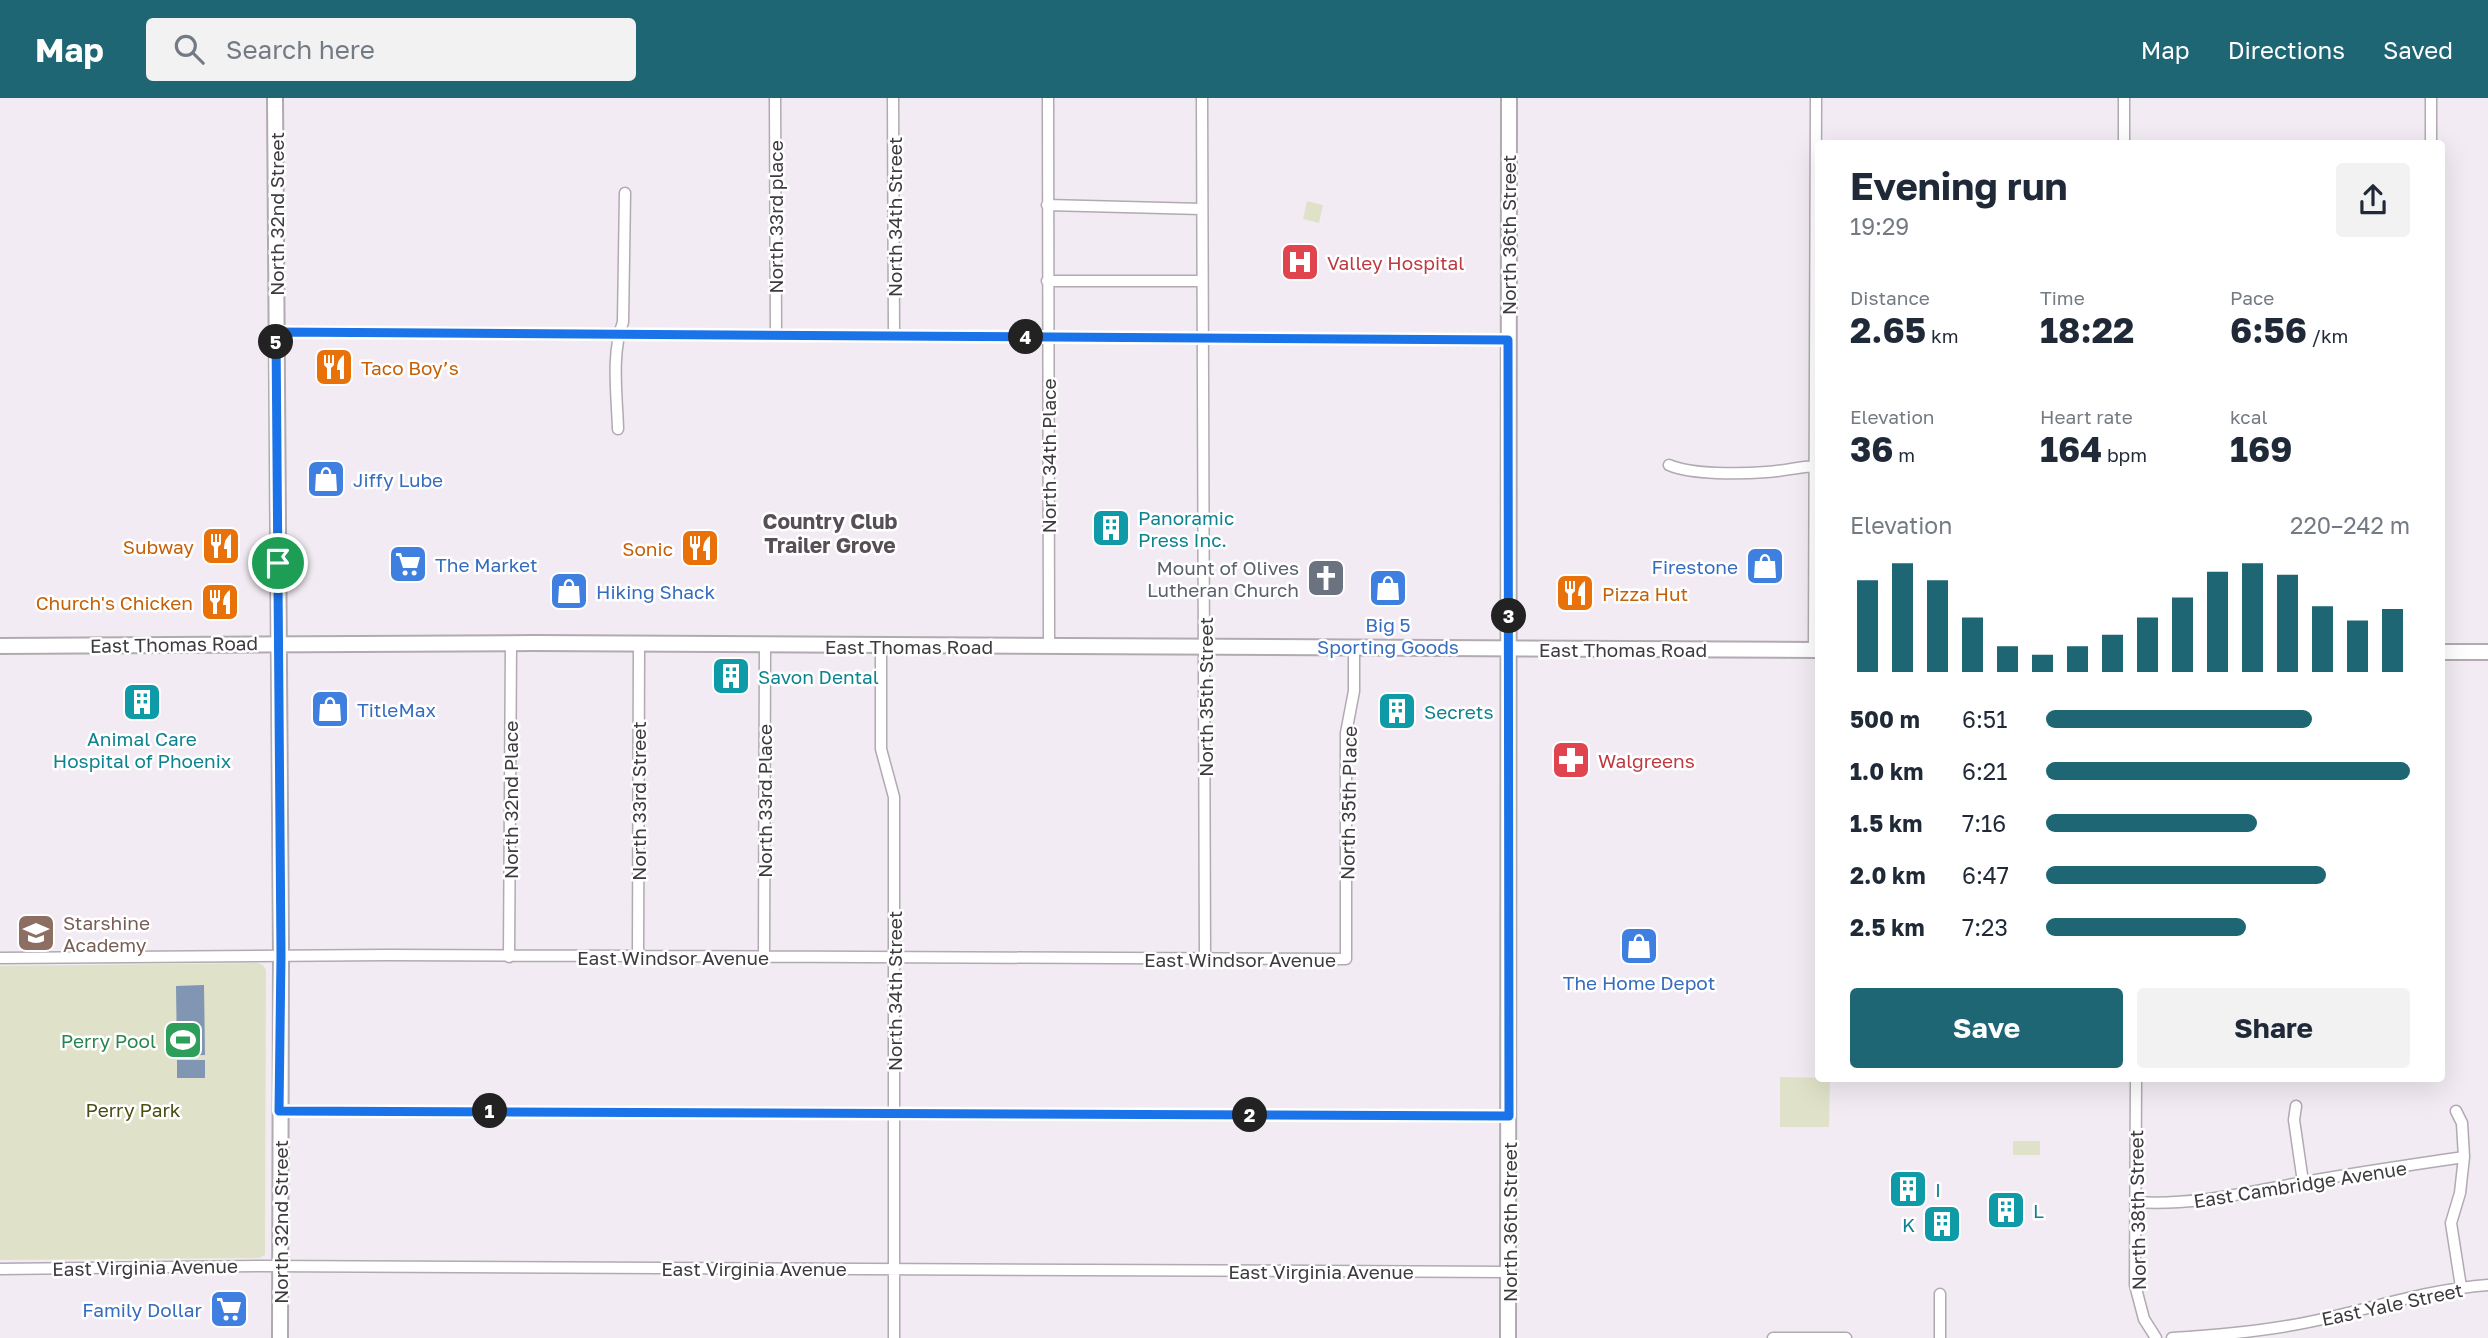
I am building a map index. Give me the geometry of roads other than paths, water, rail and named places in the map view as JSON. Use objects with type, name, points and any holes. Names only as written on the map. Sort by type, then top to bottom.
[{"type":"main road","name":"North 32nd Street","points":[[275,98],[281,955],[280,1338]]},
{"type":"main road","name":"North 36th Street","points":[[1508,98],[1508,1338]]},
{"type":"main road","name":"East Thomas Road","points":[[0,646],[511,643],[1815,650]]},
{"type":"main road","points":[[2445,652],[2488,652]]},
{"type":"street","name":"North 33rd place","points":[[775,98],[776,335]]},
{"type":"street","name":"North 34th Street","points":[[894,98],[894,336]]},
{"type":"street","name":"North 34th Place","points":[[1048,98],[1049,646]]},
{"type":"street","name":"North 35th Street","points":[[1202,98],[1205,960]]},
{"type":"street","points":[[1816,98],[1816,140]]},
{"type":"street","points":[[2124,98],[2124,140]]},
{"type":"street","points":[[2431,98],[2431,140]]},
{"type":"street","points":[[618,429],[618,334],[622,322],[625,193]]},
{"type":"street","points":[[1047,205],[1202,206]]},
{"type":"street","points":[[1047,281],[1202,281]]},
{"type":"street","points":[[276,332],[1508,340]]},
{"type":"street","points":[[1669,465],[1689,471],[1769,472],[1791,467],[1815,466]]},
{"type":"street","name":"North 32nd Place","points":[[509,957],[511,643]]},
{"type":"street","name":"North 33rd Street","points":[[638,957],[639,644]]},
{"type":"street","name":"North 33rd Place","points":[[764,957],[765,645]]},
{"type":"street","name":"North 34th Street","points":[[881,645],[881,749],[894,797],[894,1338]]},
{"type":"street","name":"North 35th Place","points":[[1346,959],[1346,733],[1354,691],[1354,648]]},
{"type":"street","name":"East Windsor Avenue","points":[[0,958],[281,955],[1346,959]]},
{"type":"street","name":"North 38th Street","points":[[2136,1082],[2135,1285],[2144,1319],[2156,1338]]},
{"type":"street","points":[[2296,1106],[2294,1120],[2303,1182]]},
{"type":"street","points":[[279,1111],[1509,1116]]},
{"type":"street","points":[[2456,1111],[2462,1123],[2464,1157],[2460,1193],[2451,1223],[2461,1287]]},
{"type":"street","name":"East Cambridge Avenue","points":[[2135,1202],[2198,1202],[2303,1182],[2464,1157]]},
{"type":"street","name":"East Virginia Avenue","points":[[0,1269],[280,1266],[1508,1272]]},
{"type":"street","name":"East Yale Street","points":[[2172,1338],[2246,1334],[2329,1318],[2399,1299],[2461,1287],[2488,1285]]},
{"type":"street","points":[[1940,1294],[1940,1338]]},
{"type":"street","points":[[1773,1338],[1846,1338]]},
{"type":"water","points":[[204,985],[205,1055],[177,1056],[176,986]]},
{"type":"water","points":[[177,1060],[205,1060],[205,1078],[177,1078]]},
{"type":"place","name":"Valley Hospital","points":[[1300,262]]},
{"type":"place","name":"Taco Boy’s","points":[[334,367]]},
{"type":"place","name":"Jiffy Lube","points":[[326,479]]},
{"type":"place","name":"Panoramic Press Inc.","points":[[1111,528]]},
{"type":"place","name":"Subway","points":[[221,546]]},
{"type":"place","name":"Sonic","points":[[700,548]]},
{"type":"place","name":"The Market","points":[[408,564]]},
{"type":"place","name":"Firestone","points":[[1765,566]]},
{"type":"place","name":"Mount of Olives Lutheran Church","points":[[1326,578]]},
{"type":"place","name":"Big 5 Sporting Goods","points":[[1388,588]]},
{"type":"place","name":"Hiking Shack","points":[[569,591]]},
{"type":"place","name":"Pizza Hut","points":[[1575,593]]},
{"type":"place","name":"Church's Chicken","points":[[220,602]]},
{"type":"place","name":"Savon Dental","points":[[731,676]]},
{"type":"place","name":"Animal Care Hospital of Phoenix","points":[[142,702]]},
{"type":"place","name":"TitleMax","points":[[330,709]]},
{"type":"place","name":"Secrets","points":[[1397,711]]},
{"type":"place","name":"Walgreens","points":[[1571,760]]},
{"type":"place","name":"Starshine Academy","points":[[36,933]]},
{"type":"place","name":"The Home Depot","points":[[1639,946]]},
{"type":"place","name":"Perry Pool","points":[[183,1040]]},
{"type":"place","name":"I","points":[[1908,1189]]},
{"type":"place","name":"L","points":[[2006,1210]]},
{"type":"place","name":"K","points":[[1942,1224]]},
{"type":"place","name":"Family Dollar","points":[[229,1309]]},
{"type":"district","name":"Country Club Trailer Grove","points":[[830,533]]},
{"type":"park label","name":"Perry Park","points":[[133,1109]]}]
